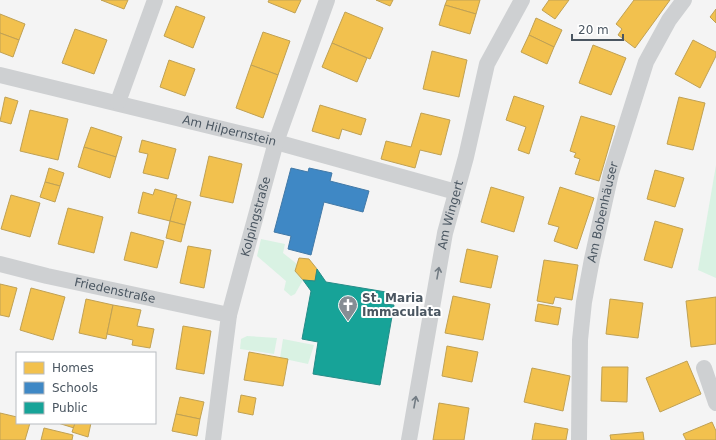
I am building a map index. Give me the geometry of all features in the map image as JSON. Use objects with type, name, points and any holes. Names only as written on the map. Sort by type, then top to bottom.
[{"type":"street","points":[[118,102],[155,0]]},
{"type":"street","name":"Kolpingstraße","points":[[213,440],[230,315],[276,142],[327,0]]},
{"type":"street","name":"Am Wingert","points":[[409,440],[445,232],[487,64],[522,0]]},
{"type":"street","name":"Am Bobenhäuser","points":[[579,440],[580,340],[584,302],[611,173],[646,62],[669,20],[684,0]]},
{"type":"street","name":"Am Hilpernstein","points":[[0,75],[118,102],[276,142],[456,192]]},
{"type":"street","name":"Friedenstraße","points":[[0,264],[47,276],[230,315]]},
{"type":"street","points":[[704,368],[716,403]]},
{"type":"green space","points":[[716,165],[716,278],[698,270]]},
{"type":"green space","points":[[261,239],[285,244],[283,253],[297,264],[295,271],[303,280],[295,294],[291,296],[284,290],[286,281],[257,256]]},
{"type":"green space","points":[[247,336],[277,338],[274,354],[240,349],[241,339]]},
{"type":"green space","points":[[283,339],[314,345],[308,364],[280,358]]},
{"type":"building: Homes","points":[[101,0],[128,0],[124,9]]},
{"type":"building: Homes","points":[[269,0],[301,0],[295,13],[268,2]]},
{"type":"building: Homes","points":[[376,0],[393,0],[390,6]]},
{"type":"building: Homes","points":[[447,0],[480,0],[476,14],[445,5]]},
{"type":"building: Homes","points":[[549,0],[569,0],[555,19],[542,10]]},
{"type":"building: Homes","points":[[634,0],[670,0],[635,48],[618,35],[622,29],[616,24]]},
{"type":"building: Homes","points":[[445,5],[476,14],[470,34],[439,25]]},
{"type":"building: Homes","points":[[176,6],[205,17],[193,48],[164,36]]},
{"type":"building: Homes","points":[[716,9],[716,23],[710,17]]},
{"type":"building: Homes","points":[[345,12],[383,28],[370,59],[332,43]]},
{"type":"building: Homes","points":[[0,14],[25,24],[19,40],[0,33]]},
{"type":"building: Homes","points":[[536,18],[562,30],[554,47],[529,35]]},
{"type":"building: Homes","points":[[75,29],[107,40],[94,74],[62,63]]},
{"type":"building: Homes","points":[[263,32],[290,41],[278,75],[251,65]]},
{"type":"building: Homes","points":[[0,33],[19,40],[13,57],[0,52]]},
{"type":"building: Homes","points":[[529,35],[554,47],[547,64],[521,52]]},
{"type":"building: Homes","points":[[693,40],[716,52],[716,56],[700,88],[675,74]]},
{"type":"building: Homes","points":[[332,43],[367,58],[357,82],[322,67]]},
{"type":"building: Homes","points":[[593,45],[626,58],[611,95],[579,83]]},
{"type":"building: Homes","points":[[432,51],[467,60],[459,97],[423,89]]},
{"type":"building: Homes","points":[[169,60],[195,69],[185,96],[160,87]]},
{"type":"building: Homes","points":[[251,65],[278,75],[263,118],[236,108]]},
{"type":"building: Homes","points":[[514,96],[544,106],[529,154],[518,150],[526,127],[506,120]]},
{"type":"building: Homes","points":[[5,97],[18,101],[11,124],[0,121]]},
{"type":"building: Homes","points":[[679,97],[705,103],[693,150],[667,144]]},
{"type":"building: Homes","points":[[320,105],[366,119],[361,135],[342,129],[339,139],[312,131]]},
{"type":"building: Homes","points":[[30,110],[68,119],[58,160],[20,151]]},
{"type":"building: Homes","points":[[421,113],[450,120],[441,155],[420,150],[415,168],[381,159],[386,141],[411,147]]},
{"type":"building: Homes","points":[[581,116],[615,126],[599,181],[575,174],[580,159],[574,157],[576,153],[570,151]]},
{"type":"building: Homes","points":[[91,127],[122,137],[116,157],[84,147]]},
{"type":"building: Homes","points":[[142,140],[176,149],[168,179],[143,173],[148,154],[139,152]]},
{"type":"building: Homes","points":[[84,147],[116,157],[110,178],[78,167]]},
{"type":"building: Homes","points":[[209,156],[242,164],[233,203],[200,196]]},
{"type":"building: Homes","points":[[49,168],[64,173],[60,186],[45,182]]},
{"type":"building: Homes","points":[[655,170],[684,178],[675,207],[647,199]]},
{"type":"building: Homes","points":[[45,182],[60,186],[55,202],[40,197]]},
{"type":"building: Homes","points":[[491,187],[524,197],[514,232],[481,222]]},
{"type":"building: Homes","points":[[560,187],[594,198],[577,249],[554,241],[559,227],[548,224]]},
{"type":"building: Homes","points":[[155,189],[177,195],[170,221],[138,213],[143,192],[153,195]]},
{"type":"building: Homes","points":[[11,195],[40,203],[30,237],[1,229]]},
{"type":"building: Homes","points":[[176,198],[191,202],[185,225],[170,221]]},
{"type":"building: Homes","points":[[68,208],[103,217],[94,253],[58,244]]},
{"type":"building: Homes","points":[[170,221],[185,225],[181,242],[166,238]]},
{"type":"building: Homes","points":[[655,221],[683,229],[672,268],[644,260]]},
{"type":"building: Homes","points":[[131,232],[164,241],[157,268],[124,260]]},
{"type":"building: Homes","points":[[188,246],[211,250],[204,288],[180,283]]},
{"type":"building: Homes","points":[[467,249],[498,256],[491,288],[460,282]]},
{"type":"building: Homes","points":[[299,258],[309,259],[317,269],[315,281],[303,280],[295,271]]},
{"type":"building: Homes","points":[[544,260],[578,265],[572,300],[555,297],[553,304],[537,301]]},
{"type":"building: Homes","points":[[0,284],[17,288],[9,317],[0,315]]},
{"type":"building: Homes","points":[[31,288],[65,297],[53,340],[20,330]]},
{"type":"building: Homes","points":[[453,296],[490,304],[483,340],[445,333]]},
{"type":"building: Homes","points":[[716,297],[716,344],[691,347],[686,301]]},
{"type":"building: Homes","points":[[86,299],[113,305],[106,339],[79,333]]},
{"type":"building: Homes","points":[[610,299],[643,303],[638,338],[606,334]]},
{"type":"building: Homes","points":[[538,304],[561,308],[558,325],[535,321]]},
{"type":"building: Homes","points":[[113,305],[141,310],[137,326],[154,329],[150,348],[132,345],[133,340],[107,334]]},
{"type":"building: Homes","points":[[183,326],[211,331],[204,374],[176,369]]},
{"type":"building: Homes","points":[[447,346],[478,352],[472,382],[442,376]]},
{"type":"building: Homes","points":[[249,352],[288,359],[283,386],[244,380]]},
{"type":"building: Homes","points":[[687,361],[701,394],[660,412],[646,378]]},
{"type":"building: Homes","points":[[602,367],[628,367],[627,402],[601,401]]},
{"type":"building: Homes","points":[[532,368],[570,376],[563,411],[524,402]]},
{"type":"building: Homes","points":[[241,395],[256,398],[253,415],[238,412]]},
{"type":"building: Homes","points":[[180,397],[204,402],[200,419],[176,414]]},
{"type":"building: Homes","points":[[439,403],[469,408],[464,440],[433,440]]},
{"type":"building: Homes","points":[[0,413],[16,417],[16,424],[30,424],[25,440],[0,440]]},
{"type":"building: Homes","points":[[176,414],[200,419],[197,436],[172,431]]},
{"type":"building: Homes","points":[[712,422],[716,431],[716,440],[686,440],[683,434]]},
{"type":"building: Homes","points":[[535,423],[568,429],[566,440],[532,440]]},
{"type":"building: Homes","points":[[61,424],[75,424],[74,428]]},
{"type":"building: Homes","points":[[75,424],[91,424],[88,437],[72,432]]},
{"type":"building: Homes","points":[[44,428],[73,435],[72,440],[41,440]]},
{"type":"building: Homes","points":[[643,432],[644,440],[611,440],[610,435]]},
{"type":"building: Schools","points":[[291,168],[308,172],[309,168],[332,173],[330,181],[369,191],[363,212],[324,202],[311,255],[288,249],[291,236],[274,232]]},
{"type":"building: Public","name":"St. Maria Immaculata","points":[[317,269],[326,282],[386,292],[384,304],[394,305],[380,385],[313,374],[318,342],[302,339],[311,291],[303,280],[315,281]]},
{"type":"place","name":"St. Maria Immaculata","points":[[348,322]]}]
